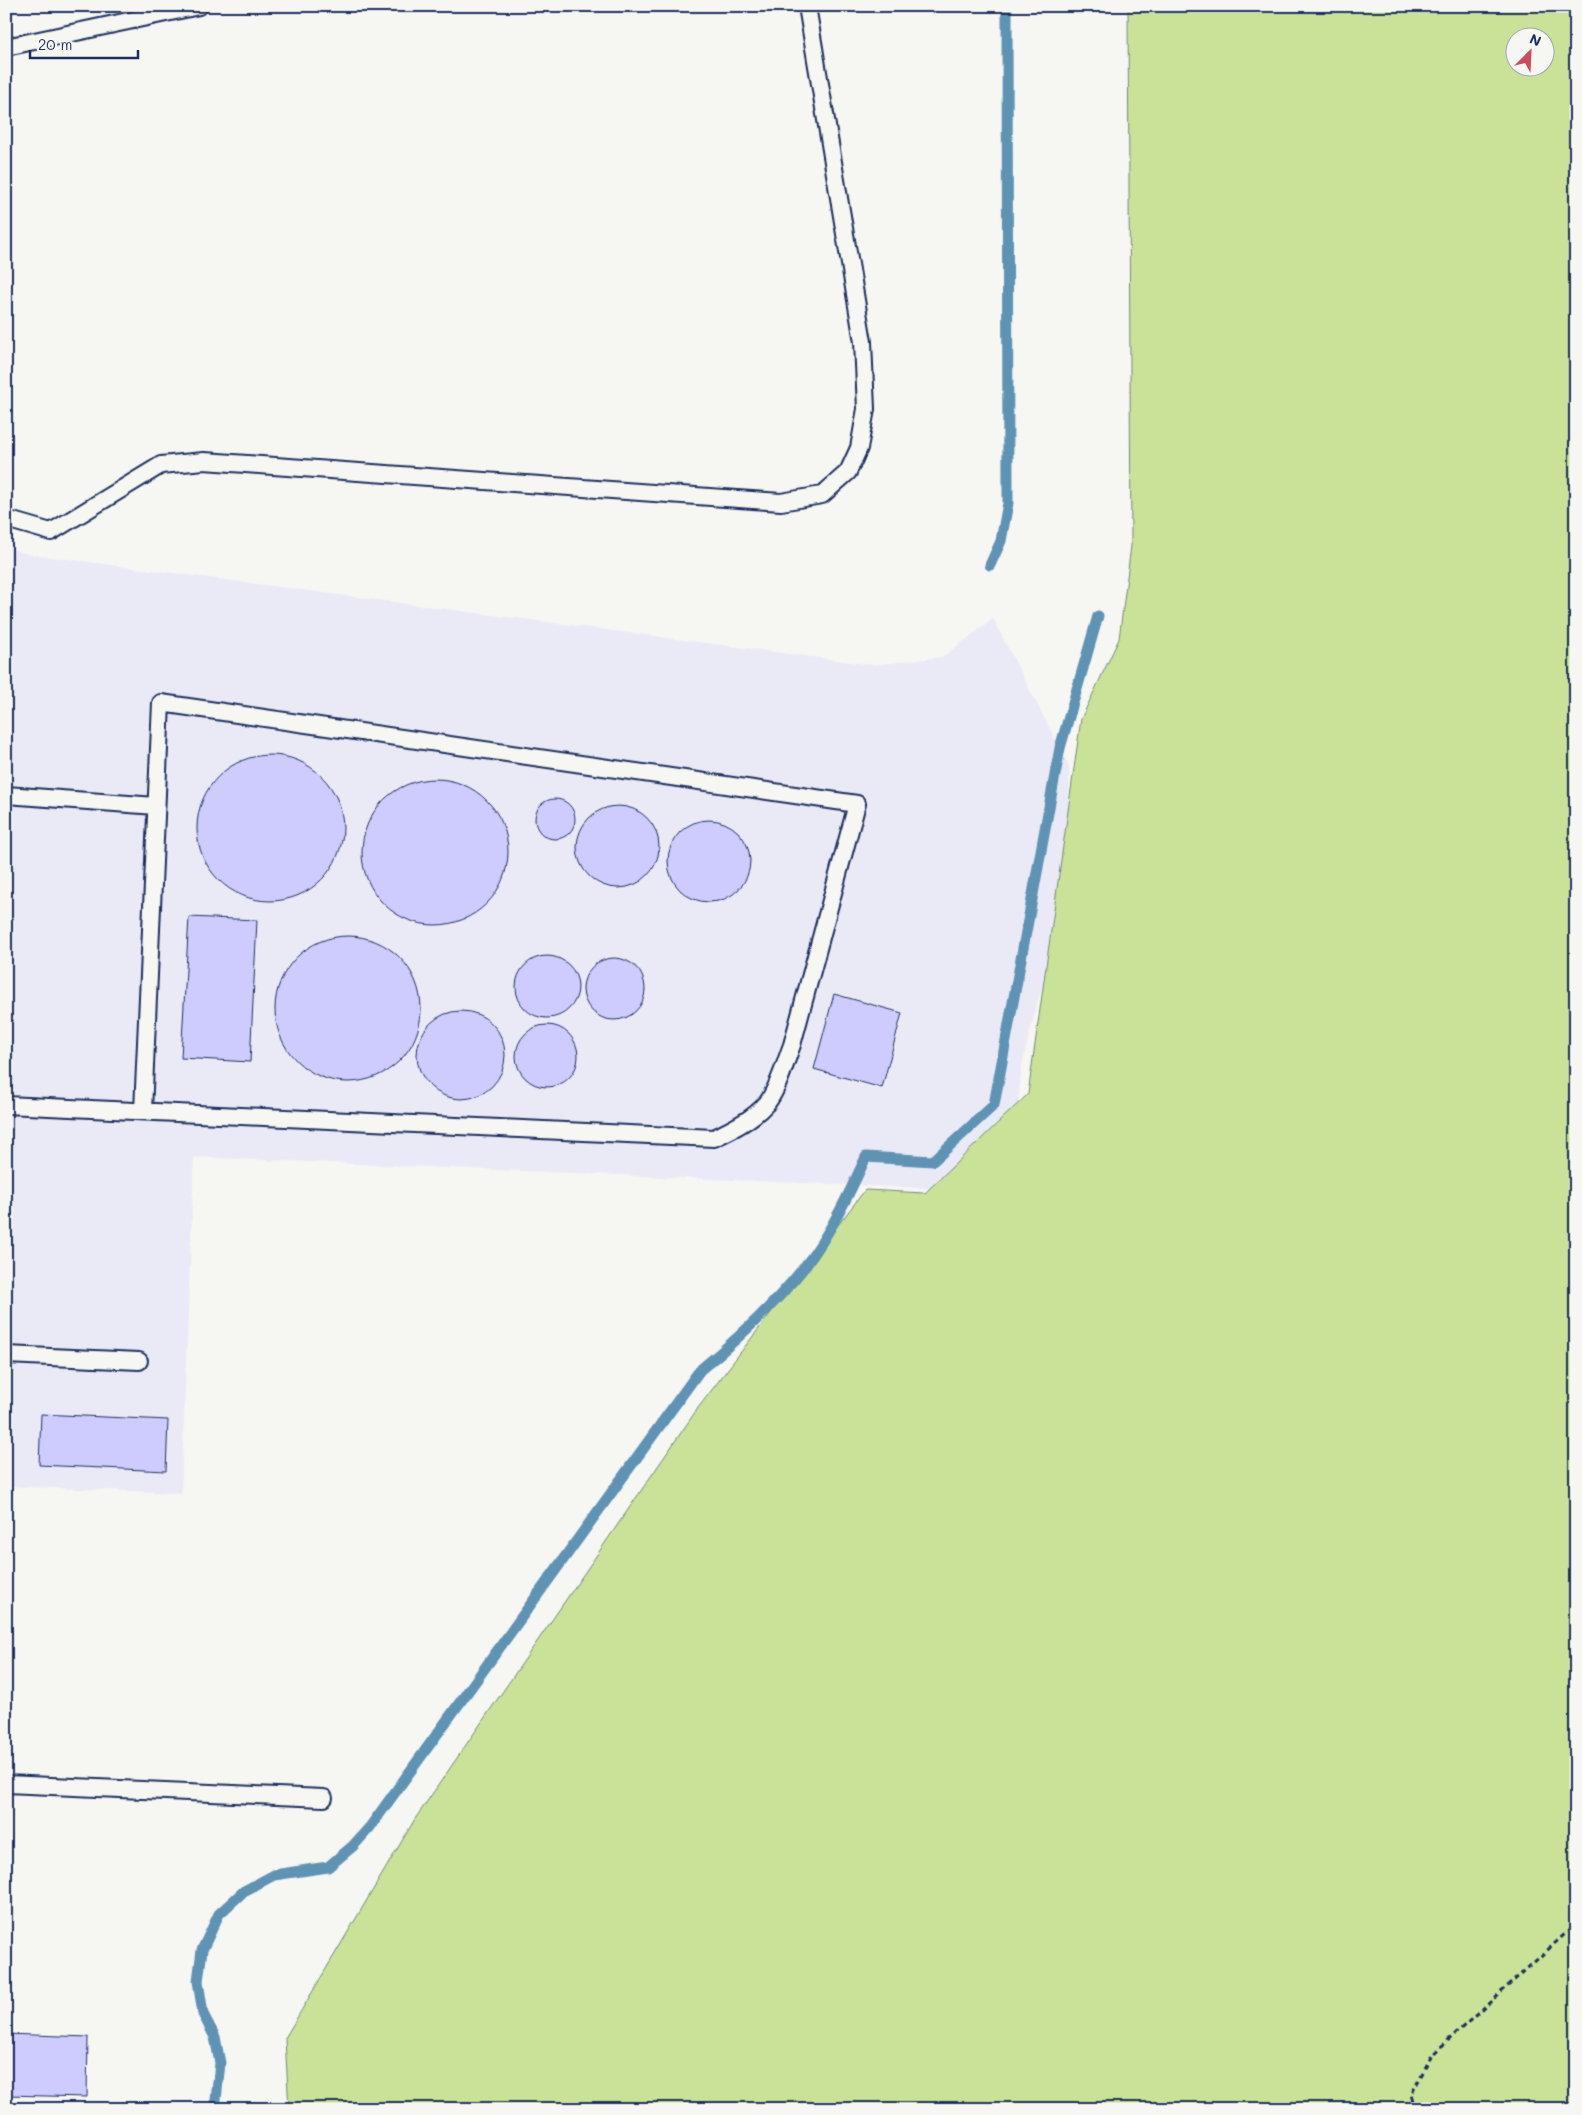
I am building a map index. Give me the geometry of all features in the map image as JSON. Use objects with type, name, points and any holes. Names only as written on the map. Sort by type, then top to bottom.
[{"type":"lane","points":[[6,47],[199,6]]},
{"type":"lane","points":[[6,518],[52,532],[162,465],[204,462],[781,502],[822,495],[848,472],[859,448],[866,409],[863,342],[807,6]]},
{"type":"lane","points":[[6,1105],[714,1138],[742,1124],[767,1103],[778,1081],[792,1045],[857,804],[161,703],[143,1111]]},
{"type":"lane","points":[[6,795],[156,806]]},
{"type":"lane","points":[[6,1355],[139,1361]]},
{"type":"lane","points":[[6,1784],[324,1798]]},
{"type":"path","points":[[1416,2109],[1412,2096],[1432,2055],[1576,1924]]},
{"type":"shaded area","points":[[6,547],[27,554],[873,665],[943,657],[993,619],[1069,766],[1069,822],[1054,964],[1040,992],[1022,1064],[1012,1160],[993,1191],[194,1157],[181,1493],[6,1486]]},
{"type":"green space","points":[[1128,6],[1576,6],[1576,2109],[289,2109],[285,2038],[415,1819],[698,1408],[865,1190],[925,1193],[1028,1094],[1081,719],[1119,639],[1131,546]]},
{"type":"building","points":[[270,755],[298,761],[310,767],[321,777],[331,788],[337,800],[343,828],[337,856],[331,868],[321,879],[310,889],[298,895],[270,901],[242,895],[230,889],[219,879],[209,868],[203,856],[197,828],[203,800],[209,788],[219,777],[230,767],[242,761]]},
{"type":"building","points":[[435,779],[463,785],[486,801],[502,824],[508,852],[502,880],[486,903],[463,919],[435,925],[407,919],[384,903],[368,880],[362,852],[368,824],[384,801],[407,785]]},
{"type":"building","points":[[551,799],[559,799],[566,802],[572,808],[575,819],[572,830],[566,836],[559,839],[551,839],[544,836],[538,830],[535,823],[535,815],[538,808],[544,802]]},
{"type":"building","points":[[610,806],[626,806],[641,813],[652,824],[659,839],[656,863],[647,876],[626,888],[610,888],[595,881],[584,870],[577,855],[577,839],[584,824],[595,813]]},
{"type":"building","points":[[709,820],[725,823],[738,832],[747,845],[750,861],[747,877],[738,890],[725,899],[709,902],[693,899],[680,890],[671,877],[668,861],[671,845],[680,832],[693,823]]},
{"type":"building","points":[[189,917],[257,920],[250,1062],[181,1058]]},
{"type":"building","points":[[348,936],[376,942],[399,958],[415,981],[421,1009],[415,1037],[399,1060],[376,1076],[348,1082],[320,1076],[297,1060],[281,1037],[275,1009],[281,981],[297,958],[320,942]]},
{"type":"building","points":[[547,956],[559,958],[569,965],[576,975],[578,987],[576,999],[569,1009],[559,1016],[547,1018],[535,1016],[525,1009],[518,999],[516,987],[518,975],[525,965],[535,958]]},
{"type":"building","points":[[614,958],[626,960],[636,967],[643,977],[645,989],[643,1001],[636,1011],[626,1018],[614,1020],[602,1018],[592,1011],[585,1001],[583,989],[585,977],[592,967],[602,960]]},
{"type":"building","points":[[834,994],[902,1013],[882,1088],[814,1069]]},
{"type":"building","points":[[461,1011],[478,1015],[492,1024],[501,1038],[505,1055],[501,1072],[492,1086],[478,1095],[461,1099],[444,1095],[430,1086],[421,1072],[417,1055],[421,1038],[430,1024],[444,1015]]},
{"type":"building","points":[[547,1025],[559,1027],[569,1034],[576,1044],[578,1056],[576,1068],[569,1078],[559,1085],[547,1087],[535,1085],[525,1078],[518,1068],[516,1056],[518,1044],[525,1034],[535,1027]]},
{"type":"building","points":[[41,1414],[168,1420],[166,1471],[39,1465]]},
{"type":"building","points":[[6,2034],[88,2037],[87,2097],[6,2095]]},
{"type":"waterway","points":[[990,565],[1001,541],[1008,503],[1007,6]]},
{"type":"waterway","points":[[215,2109],[220,2063],[215,2037],[203,2014],[198,1981],[202,1950],[219,1914],[244,1891],[274,1875],[328,1867],[353,1846],[370,1827],[700,1370],[782,1294],[815,1253],[846,1198],[866,1157],[933,1161],[994,1105],[1060,748],[1098,616]]}]
